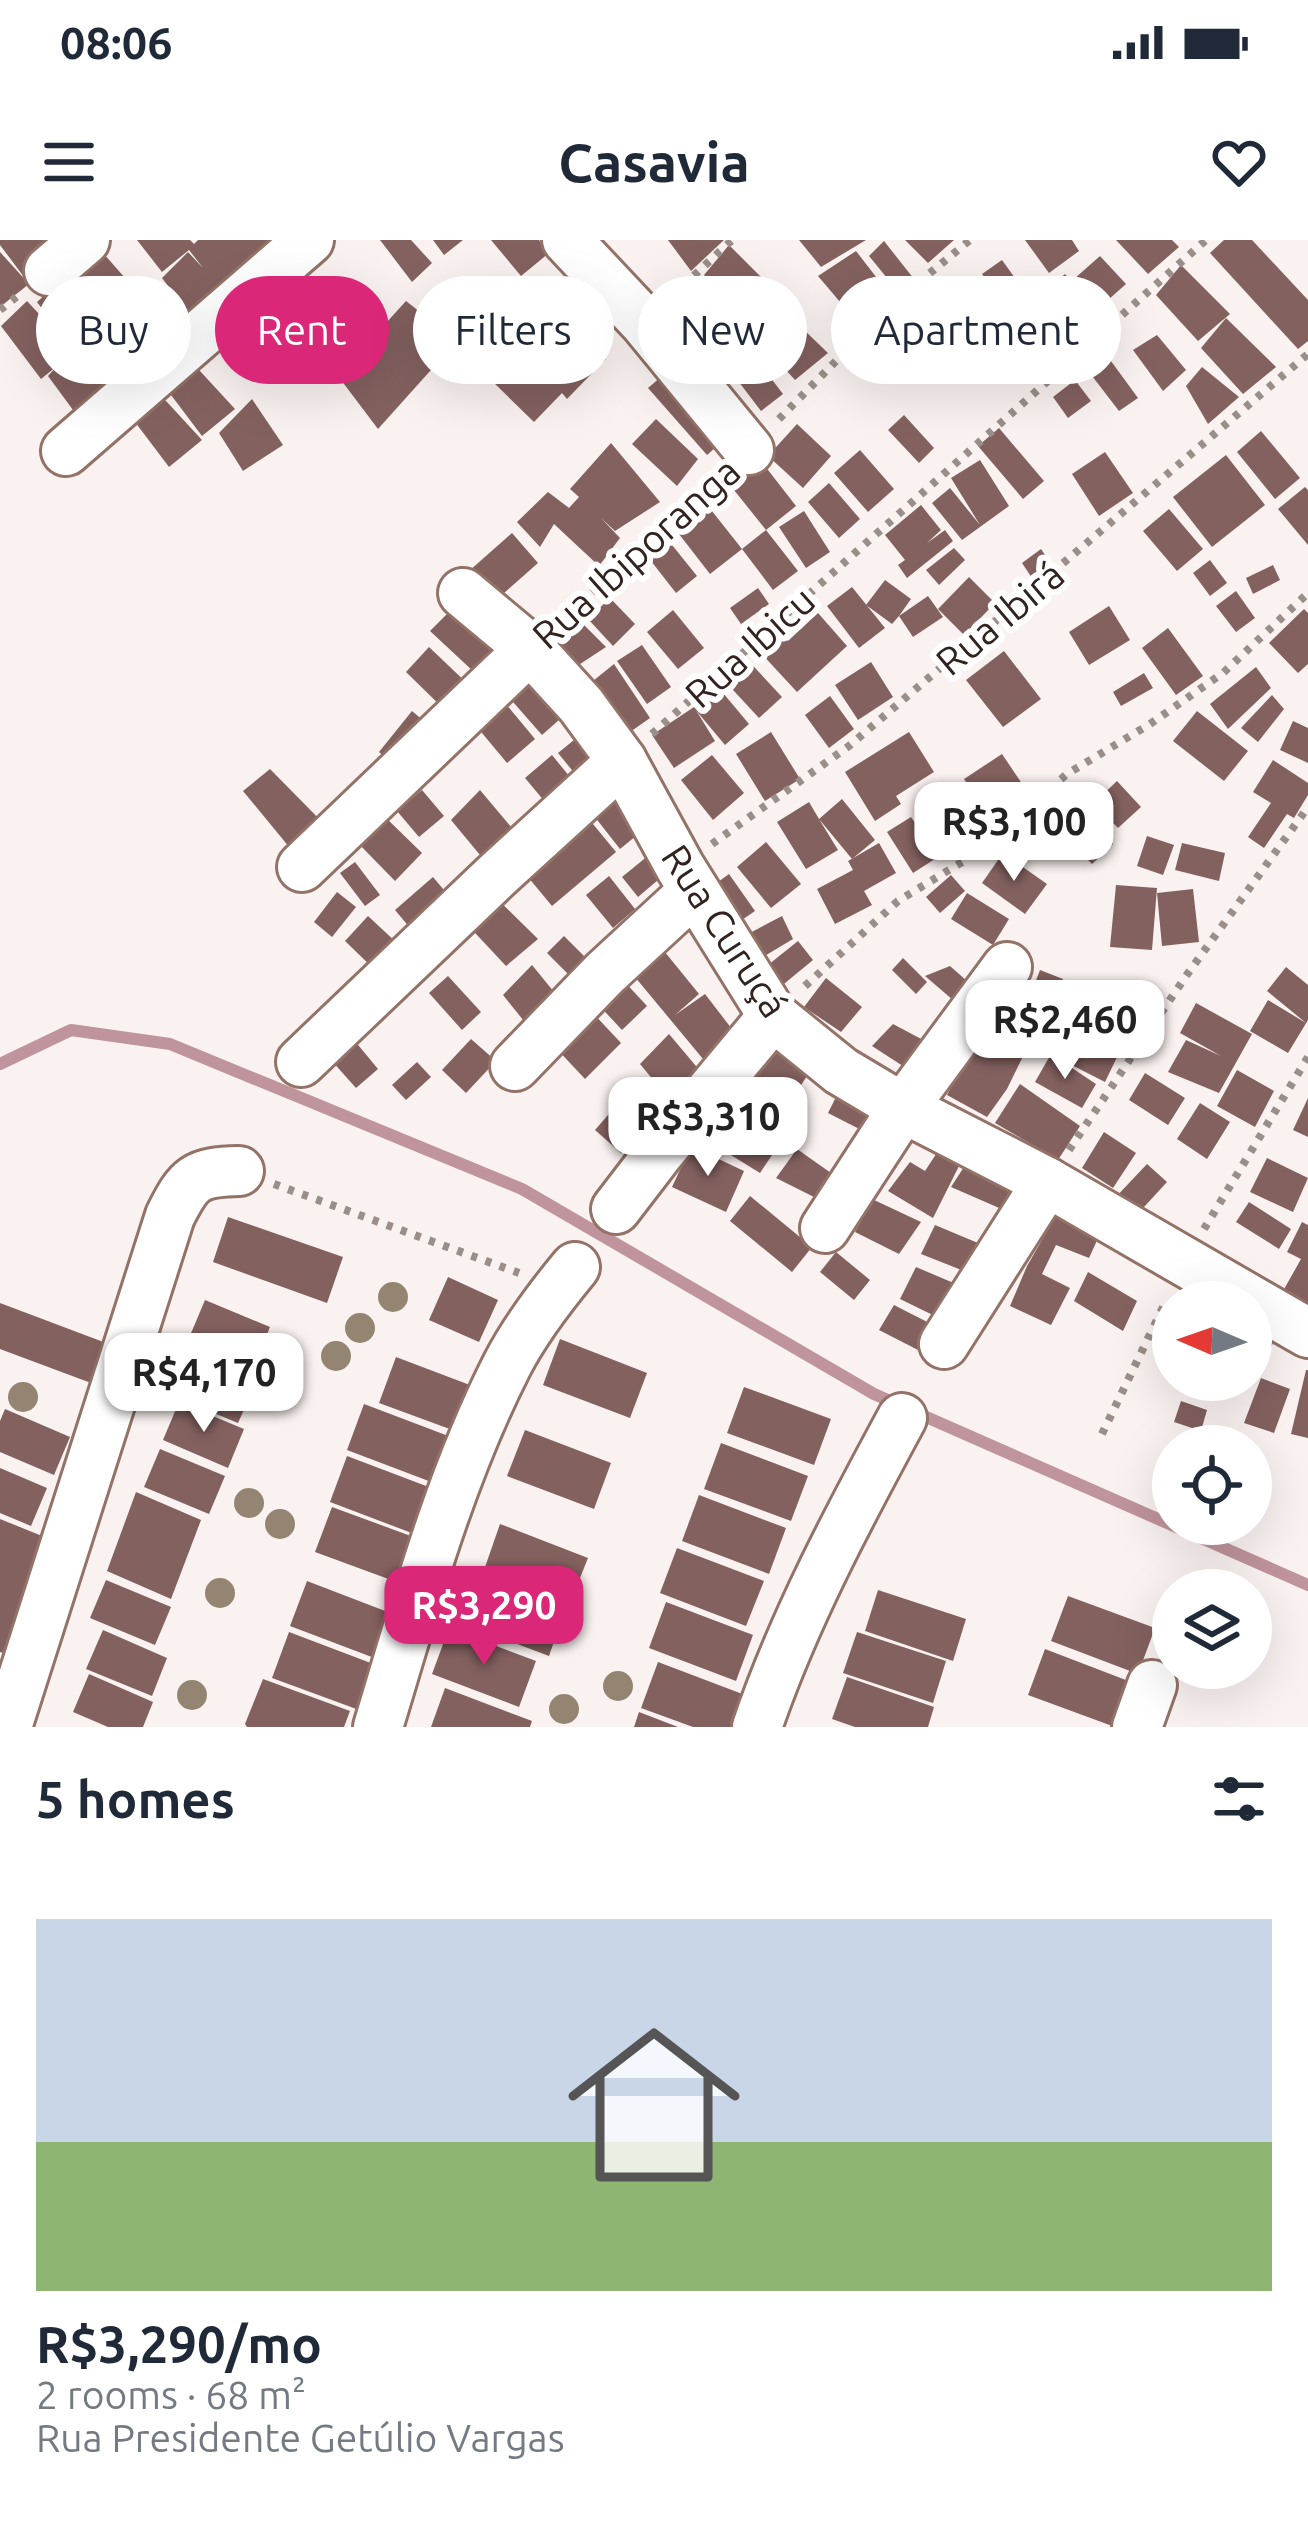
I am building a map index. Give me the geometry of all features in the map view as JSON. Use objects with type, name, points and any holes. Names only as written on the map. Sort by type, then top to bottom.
[{"type":"street","points":[[66,452],[309,240]]},
{"type":"street","points":[[567,240],[638,316]]},
{"type":"street","points":[[694,384],[748,450]]},
{"type":"street","name":"Rua Curuçá","points":[[463,593],[530,649],[622,760],[687,879],[773,1016],[842,1071],[903,1108],[1048,1182],[1308,1333]]},
{"type":"street","name":"Rua Ibiporanga","points":[[302,867],[530,649]]},
{"type":"street","points":[[302,1062],[622,760]]},
{"type":"street","points":[[515,1066],[687,879]]},
{"type":"street","points":[[825,1228],[903,1108],[1007,967]]},
{"type":"street","points":[[616,1209],[773,1016]]},
{"type":"street","points":[[7,1727],[170,1216],[184,1187],[202,1175],[239,1171]]},
{"type":"street","points":[[944,1344],[1048,1182]]},
{"type":"street","points":[[378,1727],[464,1463],[509,1361],[567,1277]]},
{"type":"street","points":[[757,1727],[776,1672],[902,1418]]},
{"type":"path","points":[[693,276],[732,240]]},
{"type":"path","name":"Rua Ibiporanga","points":[[530,649],[748,450],[890,306],[970,240]]},
{"type":"path","name":"Rua Ibicu","points":[[622,760],[1206,240]]},
{"type":"path","name":"Rua Ibirá","points":[[687,879],[1308,354]]},
{"type":"path","points":[[773,1016],[898,901],[967,859],[1067,774],[1223,674],[1308,593]]},
{"type":"path","points":[[1048,1182],[1186,976],[1308,807]]},
{"type":"path","points":[[239,1171],[567,1277]]},
{"type":"building","points":[[0,240],[76,240],[27,281]]},
{"type":"building","points":[[137,240],[190,240],[194,244],[198,240],[284,240],[251,276],[215,276],[215,315],[201,330],[191,317],[191,276],[164,276],[188,252],[203,268],[189,250],[162,272]]},
{"type":"building","points":[[380,240],[411,240],[432,263],[413,276],[412,282]]},
{"type":"building","points":[[433,240],[463,240],[444,255]]},
{"type":"building","points":[[491,240],[539,240],[549,253],[521,276]]},
{"type":"building","points":[[668,240],[724,240],[691,271]]},
{"type":"building","points":[[799,240],[866,240],[821,267]]},
{"type":"building","points":[[905,240],[954,240],[928,263]]},
{"type":"building","points":[[1025,240],[1072,240],[1079,251],[1049,273]]},
{"type":"building","points":[[1116,240],[1172,240],[1179,247],[1148,274]]},
{"type":"building","points":[[1224,240],[1252,240],[1308,300],[1308,341],[1298,349],[1210,253]]},
{"type":"building","points":[[884,241],[912,276],[885,276],[869,256]]},
{"type":"building","points":[[96,245],[123,276],[75,276],[70,270]]},
{"type":"building","points":[[729,245],[760,276],[705,276]]},
{"type":"building","points":[[856,251],[875,276],[831,276],[831,291],[818,276]]},
{"type":"building","points":[[0,252],[29,284],[0,307]]},
{"type":"building","points":[[1100,256],[1119,276],[1077,276]]},
{"type":"building","points":[[1002,260],[1013,276],[983,276]]},
{"type":"building","points":[[1181,265],[1230,314],[1198,341],[1156,295]]},
{"type":"building","points":[[27,301],[36,311],[36,372],[1,326]]},
{"type":"building","points":[[406,301],[413,306],[413,384],[418,384],[378,429],[344,384],[389,384],[389,320]]},
{"type":"building","points":[[1226,318],[1276,367],[1243,394],[1201,348]]},
{"type":"building","points":[[807,333],[828,353],[807,370]]},
{"type":"building","points":[[1157,335],[1186,370],[1163,391],[1133,350]]},
{"type":"building","points":[[191,361],[235,409],[202,436],[163,384],[191,384]]},
{"type":"building","points":[[1202,367],[1239,397],[1208,424],[1186,386]]},
{"type":"building","points":[[1121,375],[1138,398],[1119,411],[1098,384],[1121,384]]},
{"type":"building","points":[[54,384],[139,384],[87,429]]},
{"type":"building","points":[[495,384],[582,384],[567,399],[562,393],[534,422]]},
{"type":"building","points":[[691,384],[733,432],[707,455],[648,388]]},
{"type":"building","points":[[740,384],[775,384],[783,394],[761,411]]},
{"type":"building","points":[[1070,384],[1078,384],[1091,401],[1068,418],[1053,397]]},
{"type":"building","points":[[155,389],[202,440],[169,467],[129,414]]},
{"type":"building","points":[[252,399],[283,445],[243,471],[219,433]]},
{"type":"building","points":[[904,415],[934,448],[919,463],[888,430]]},
{"type":"building","points":[[656,419],[698,459],[677,486],[632,444]]},
{"type":"building","points":[[797,424],[831,456],[803,488],[768,456]]},
{"type":"building","points":[[999,428],[1044,481],[1023,499],[978,446]]},
{"type":"building","points":[[1261,431],[1300,478],[1275,499],[1237,452]]},
{"type":"building","points":[[611,443],[660,502],[615,531],[601,518],[620,538],[599,566],[554,524],[540,547],[517,522],[548,492],[569,508],[579,497],[570,489]]},
{"type":"building","points":[[860,450],[894,489],[868,512],[834,473]]},
{"type":"building","points":[[1105,452],[1133,493],[1099,516],[1072,474]]},
{"type":"building","points":[[1226,455],[1265,505],[1212,547],[1173,497]]},
{"type":"building","points":[[980,460],[1009,506],[962,540],[932,503],[950,488],[980,525],[951,478]]},
{"type":"building","points":[[761,461],[796,506],[766,530],[730,485]]},
{"type":"building","points":[[829,483],[860,519],[839,538],[808,502]]},
{"type":"building","points":[[1305,487],[1308,490],[1308,545],[1278,509]]},
{"type":"building","points":[[704,501],[742,549],[710,574],[672,525]]},
{"type":"building","points":[[921,505],[941,530],[927,543],[945,530],[953,541],[907,578],[898,565],[905,560],[885,535]]},
{"type":"building","points":[[1169,509],[1203,549],[1177,571],[1143,531]]},
{"type":"building","points":[[804,511],[830,552],[806,568],[779,527]]},
{"type":"building","points":[[766,530],[798,571],[773,590],[742,549]]},
{"type":"building","points":[[512,533],[538,563],[495,601],[469,571]]},
{"type":"building","points":[[664,535],[697,576],[676,593],[644,552]]},
{"type":"building","points":[[954,548],[965,560],[939,585],[926,570]]},
{"type":"building","points":[[1041,549],[1051,564],[1032,578],[1022,563]]},
{"type":"building","points":[[1210,560],[1227,583],[1210,596],[1193,573]]},
{"type":"building","points":[[1273,565],[1280,580],[1253,594],[1246,578]]},
{"type":"building","points":[[969,577],[995,603],[964,635],[938,609]]},
{"type":"building","points":[[885,580],[911,599],[892,624],[866,605]]},
{"type":"building","points":[[852,587],[885,628],[859,648],[827,606]]},
{"type":"building","points":[[758,588],[769,604],[741,624],[730,608]]},
{"type":"building","points":[[1236,591],[1255,618],[1236,632],[1216,606]]},
{"type":"building","points":[[928,596],[943,617],[913,637],[899,616]]},
{"type":"building","points":[[610,598],[635,624],[613,646],[588,619]]},
{"type":"building","points":[[455,606],[496,645],[474,672],[430,631]]},
{"type":"building","points":[[1109,606],[1130,640],[1089,665],[1069,632]]},
{"type":"building","points":[[1304,609],[1308,613],[1308,664],[1298,673],[1269,643]]},
{"type":"building","points":[[673,610],[704,648],[678,669],[647,632]]},
{"type":"building","points":[[818,613],[847,646],[797,692],[759,651],[780,632],[788,641]]},
{"type":"building","points":[[580,621],[606,647],[571,670],[554,642]]},
{"type":"building","points":[[1168,628],[1203,676],[1176,695],[1142,648]]},
{"type":"building","points":[[642,645],[671,687],[647,704],[617,661]]},
{"type":"building","points":[[429,647],[471,687],[450,715],[406,672]]},
{"type":"building","points":[[1004,651],[1041,699],[1003,727],[966,680]]},
{"type":"building","points":[[743,655],[782,697],[759,718],[720,676]]},
{"type":"building","points":[[871,662],[893,697],[858,720],[835,685]]},
{"type":"building","points":[[614,664],[650,718],[623,737],[588,685]]},
{"type":"building","points":[[1256,667],[1271,688],[1228,729],[1210,704]]},
{"type":"building","points":[[532,670],[568,712],[542,735],[506,694]]},
{"type":"building","points":[[1144,673],[1153,688],[1121,706],[1113,692]]},
{"type":"building","points":[[718,687],[749,724],[725,745],[694,708]]},
{"type":"building","points":[[1272,695],[1284,709],[1258,742],[1241,728]]},
{"type":"building","points":[[830,696],[854,729],[829,748],[805,715]]},
{"type":"building","points":[[505,703],[535,739],[507,763],[477,727]]},
{"type":"building","points":[[694,707],[715,741],[674,768],[652,735]]},
{"type":"building","points":[[412,711],[425,722],[392,763],[379,752]]},
{"type":"building","points":[[1197,711],[1248,751],[1224,781],[1173,741]]},
{"type":"building","points":[[1293,721],[1308,728],[1308,763],[1280,750]]},
{"type":"building","points":[[771,732],[800,779],[765,801],[736,754]]},
{"type":"building","points":[[909,732],[934,772],[896,796],[901,804],[875,821],[845,772]]},
{"type":"building","points":[[579,736],[607,768],[585,786],[558,753]]},
{"type":"building","points":[[1002,754],[1031,797],[993,822],[964,779]]},
{"type":"building","points":[[552,755],[583,793],[556,815],[525,778]]},
{"type":"building","points":[[712,755],[744,793],[713,820],[681,780]]},
{"type":"building","points":[[1273,760],[1308,783],[1308,795],[1294,818],[1287,814],[1264,848],[1248,837],[1271,803],[1253,792]]},
{"type":"building","points":[[270,769],[332,832],[299,859],[243,791]]},
{"type":"building","points":[[616,777],[653,822],[620,849],[587,807]]},
{"type":"building","points":[[1117,781],[1141,807],[1118,828],[1094,803]]},
{"type":"building","points":[[955,789],[987,833],[954,857],[923,812]]},
{"type":"building","points":[[1065,789],[1079,811],[1042,844],[1024,819]]},
{"type":"building","points":[[422,790],[444,816],[419,837],[397,811]]},
{"type":"building","points":[[480,790],[517,834],[485,861],[451,820]]},
{"type":"building","points":[[842,799],[875,840],[852,859],[819,819]]},
{"type":"building","points":[[809,802],[838,850],[806,869],[777,822]]},
{"type":"building","points":[[579,807],[616,852],[552,906],[518,865]]},
{"type":"building","points":[[383,815],[422,853],[395,881],[357,842]]},
{"type":"building","points":[[1084,815],[1113,844],[1092,864],[1062,833]]},
{"type":"building","points":[[911,817],[938,857],[913,873],[887,832]]},
{"type":"building","points":[[1147,836],[1174,845],[1163,875],[1137,866]]},
{"type":"building","points":[[766,842],[801,884],[771,908],[737,867]]},
{"type":"building","points":[[879,843],[896,873],[864,891],[872,905],[835,924],[817,889],[853,870],[848,861]]},
{"type":"building","points":[[1182,843],[1225,853],[1219,881],[1175,870]]},
{"type":"building","points":[[1003,853],[1047,884],[1025,914],[982,883]]},
{"type":"building","points":[[649,855],[665,874],[638,897],[622,877]]},
{"type":"building","points":[[355,862],[380,895],[365,906],[340,873]]},
{"type":"building","points":[[729,874],[755,911],[733,926],[707,890]]},
{"type":"building","points":[[951,875],[965,891],[940,913],[926,897]]},
{"type":"building","points":[[609,876],[635,909],[613,928],[586,895]]},
{"type":"building","points":[[433,877],[454,902],[416,935],[395,910]]},
{"type":"building","points":[[1116,885],[1157,888],[1152,950],[1110,947]]},
{"type":"building","points":[[1193,889],[1199,942],[1162,946],[1157,893]]},
{"type":"building","points":[[488,890],[538,939],[506,966],[463,920]]},
{"type":"building","points":[[337,892],[356,907],[332,937],[314,922]]},
{"type":"building","points":[[967,893],[1009,919],[993,945],[951,919]]},
{"type":"building","points":[[368,916],[398,944],[374,969],[345,941]]},
{"type":"building","points":[[782,916],[793,939],[758,960],[748,934]]},
{"type":"building","points":[[564,936],[587,959],[570,976],[547,953]]},
{"type":"building","points":[[798,941],[813,960],[779,988],[763,969]]},
{"type":"building","points":[[660,946],[699,994],[675,1015],[705,994],[735,1033],[703,1059],[630,971]]},
{"type":"building","points":[[903,958],[927,982],[916,994],[892,970]]},
{"type":"building","points":[[532,965],[568,1009],[536,1036],[503,995]]},
{"type":"building","points":[[950,966],[976,989],[960,1006],[925,976]]},
{"type":"building","points":[[1286,967],[1308,985],[1308,1020],[1288,1053],[1250,1031],[1268,1000],[1306,1023],[1267,991]]},
{"type":"building","points":[[1040,970],[1063,979],[1048,1019],[1024,1011]]},
{"type":"building","points":[[448,976],[481,1012],[462,1030],[429,993]]},
{"type":"building","points":[[621,978],[647,1006],[622,1030],[595,1001]]},
{"type":"building","points":[[826,978],[862,1007],[841,1032],[804,1007]]},
{"type":"building","points":[[1101,999],[1144,1013],[1132,1049],[1089,1035]]},
{"type":"building","points":[[1196,1003],[1252,1034],[1219,1093],[1168,1072],[1186,1040],[1221,1056],[1180,1033]]},
{"type":"building","points":[[591,1011],[621,1043],[585,1079],[555,1047]]},
{"type":"building","points":[[893,1024],[925,1041],[909,1070],[872,1046]]},
{"type":"building","points":[[1069,1025],[1120,1051],[1105,1082],[1054,1056]]},
{"type":"building","points":[[983,1026],[1026,1050],[987,1117],[947,1095]]},
{"type":"building","points":[[773,1030],[816,1062],[794,1096],[789,1092],[772,1121],[733,1098]]},
{"type":"building","points":[[669,1034],[706,1078],[674,1105],[640,1064]]},
{"type":"building","points":[[471,1039],[496,1061],[466,1093],[442,1070]]},
{"type":"building","points":[[354,1040],[378,1069],[356,1088],[331,1060]]},
{"type":"building","points":[[1051,1054],[1096,1084],[1082,1108],[1035,1082]]},
{"type":"building","points":[[417,1062],[431,1077],[406,1100],[392,1085]]},
{"type":"building","points":[[1237,1070],[1274,1091],[1255,1127],[1217,1106]]},
{"type":"building","points":[[1145,1073],[1185,1098],[1168,1125],[1129,1100]]},
{"type":"building","points":[[1020,1084],[1080,1126],[1058,1160],[995,1123]]},
{"type":"building","points":[[842,1085],[888,1108],[873,1136],[828,1113]]},
{"type":"building","points":[[1308,1098],[1308,1137],[1293,1130]]},
{"type":"building","points":[[621,1100],[647,1123],[621,1153],[595,1130]]},
{"type":"building","points":[[1200,1103],[1230,1122],[1207,1159],[1177,1139]]},
{"type":"building","points":[[726,1123],[776,1149],[760,1173],[713,1144]]},
{"type":"building","points":[[1104,1132],[1136,1153],[1113,1188],[1082,1168]]},
{"type":"building","points":[[946,1139],[968,1148],[933,1218],[888,1191],[910,1162],[925,1171]]},
{"type":"building","points":[[691,1146],[744,1171],[726,1212],[672,1187]]},
{"type":"building","points":[[797,1149],[831,1173],[822,1183],[831,1188],[822,1201],[776,1178]]},
{"type":"building","points":[[973,1153],[1032,1184],[1006,1211],[951,1187]]},
{"type":"building","points":[[1267,1158],[1308,1178],[1293,1212],[1250,1192]]},
{"type":"building","points":[[1147,1164],[1167,1182],[1133,1219],[1113,1200]]},
{"type":"building","points":[[750,1196],[812,1247],[792,1272],[730,1221]]},
{"type":"building","points":[[872,1199],[921,1222],[899,1254],[855,1232]]},
{"type":"building","points":[[1249,1202],[1291,1229],[1279,1249],[1236,1222]]},
{"type":"building","points":[[1058,1212],[1100,1234],[1089,1258],[1056,1245],[1042,1274],[1070,1288],[1051,1325],[1010,1306]]},
{"type":"building","points":[[228,1217],[343,1257],[327,1303],[213,1262]]},
{"type":"building","points":[[1302,1222],[1308,1225],[1308,1304],[1283,1291],[1301,1259],[1287,1252]]},
{"type":"building","points":[[935,1225],[978,1243],[969,1273],[921,1254]]},
{"type":"building","points":[[836,1252],[870,1280],[854,1300],[820,1272]]},
{"type":"building","points":[[916,1267],[963,1287],[943,1320],[900,1299]]},
{"type":"building","points":[[1088,1272],[1137,1301],[1123,1331],[1074,1301]]},
{"type":"building","points":[[448,1277],[498,1300],[479,1342],[429,1320]]},
{"type":"building","points":[[205,1300],[270,1327],[254,1366],[189,1338]]},
{"type":"building","points":[[0,1303],[114,1346],[99,1386],[0,1349]]},
{"type":"building","points":[[894,1305],[935,1326],[920,1351],[879,1330]]},
{"type":"building","points":[[560,1339],[647,1373],[630,1418],[543,1385]]},
{"type":"building","points":[[189,1357],[255,1385],[238,1423],[173,1396]]},
{"type":"building","points":[[396,1357],[483,1390],[466,1435],[379,1403]]},
{"type":"building","points":[[1308,1370],[1308,1438],[1291,1434]]},
{"type":"building","points":[[1272,1382],[1290,1389],[1274,1433],[1272,1425],[1244,1423],[1252,1401],[1272,1401]]},
{"type":"building","points":[[744,1387],[831,1419],[814,1465],[727,1433]]},
{"type":"building","points":[[1181,1401],[1207,1410],[1203,1425],[1174,1422]]},
{"type":"building","points":[[179,1402],[244,1429],[228,1468],[163,1440]]},
{"type":"building","points":[[364,1404],[451,1437],[434,1483],[347,1450]]},
{"type":"building","points":[[5,1409],[70,1437],[54,1475],[0,1452]]},
{"type":"building","points":[[525,1430],[611,1463],[594,1509],[507,1476]]},
{"type":"building","points":[[721,1443],[808,1476],[791,1521],[704,1489]]},
{"type":"building","points":[[160,1449],[225,1476],[209,1514],[144,1487]]},
{"type":"building","points":[[347,1456],[434,1489],[417,1535],[330,1502]]},
{"type":"building","points":[[0,1468],[47,1488],[31,1526],[0,1513]]},
{"type":"building","points":[[136,1492],[201,1520],[171,1599],[107,1571]]},
{"type":"building","points":[[699,1495],[786,1528],[769,1574],[682,1541]]},
{"type":"building","points":[[332,1507],[419,1539],[402,1584],[315,1552]]},
{"type":"building","points":[[0,1519],[52,1540],[6,1654],[0,1652]]},
{"type":"building","points":[[500,1524],[588,1558],[570,1603],[484,1570]]},
{"type":"building","points":[[677,1548],[764,1581],[746,1626],[660,1593]]},
{"type":"building","points":[[478,1577],[565,1610],[549,1656],[462,1623]]},
{"type":"building","points":[[106,1580],[171,1607],[155,1645],[90,1618]]},
{"type":"building","points":[[307,1581],[393,1614],[377,1659],[290,1626]]},
{"type":"building","points":[[878,1590],[966,1619],[953,1661],[865,1631]]},
{"type":"building","points":[[1068,1596],[1152,1627],[1138,1674],[1051,1641]]},
{"type":"building","points":[[666,1602],[753,1635],[736,1681],[649,1648]]},
{"type":"building","points":[[449,1628],[536,1661],[519,1707],[432,1674]]},
{"type":"building","points":[[103,1630],[167,1658],[152,1696],[86,1669]]},
{"type":"building","points":[[289,1632],[376,1665],[359,1710],[272,1678]]},
{"type":"building","points":[[857,1632],[946,1661],[933,1703],[843,1673]]},
{"type":"building","points":[[1045,1649],[1131,1682],[1115,1727],[1028,1695]]},
{"type":"building","points":[[658,1662],[745,1695],[733,1727],[693,1727],[641,1708]]},
{"type":"building","points":[[89,1674],[153,1702],[143,1727],[108,1727],[73,1712]]},
{"type":"building","points":[[847,1677],[934,1707],[928,1727],[855,1727],[832,1719]]},
{"type":"building","points":[[263,1679],[350,1711],[344,1727],[247,1727]]},
{"type":"building","points":[[445,1688],[532,1721],[530,1727],[431,1727]]},
{"type":"building","points":[[639,1712],[678,1727],[634,1727]]},
{"type":"waterway","points":[[0,1064],[71,1030],[170,1044],[522,1189],[874,1394],[1308,1585]]}]
